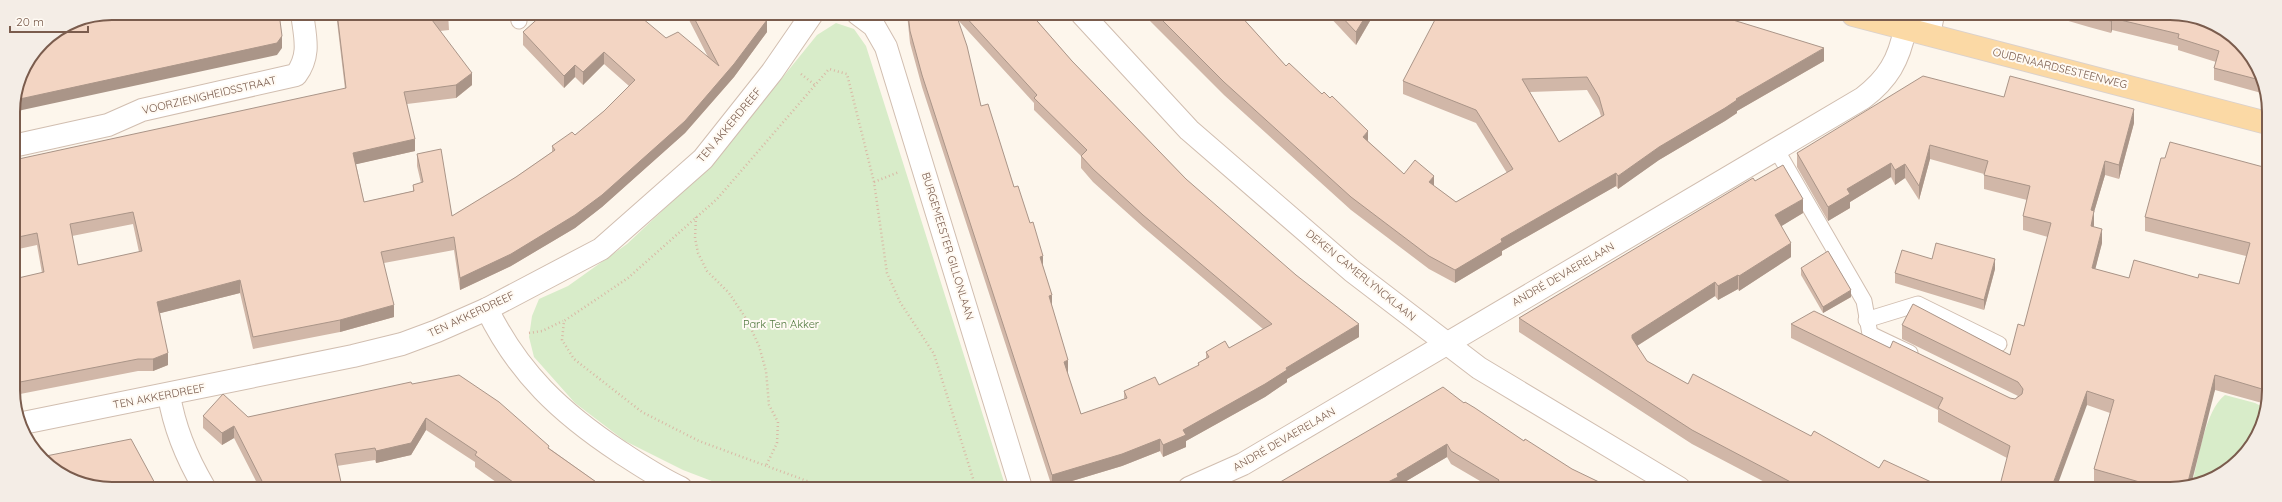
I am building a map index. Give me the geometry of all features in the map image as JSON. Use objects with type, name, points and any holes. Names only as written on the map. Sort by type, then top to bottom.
[{"type":"main road","name":"OUDENAARDSESTEENWEG","points":[[1872,20],[1905,29],[1931,24],[2262,122]]},
{"type":"street","name":"VOORZIENIGHEIDSSTRAAT","points":[[20,144],[108,125],[142,110],[296,76],[304,64],[306,51],[303,20]]},
{"type":"street","name":"TEN AKKERDREEF","points":[[26,423],[169,395],[353,356],[402,344],[437,331],[487,309],[601,249],[703,159],[772,72],[808,20]]},
{"type":"street","name":"BURGEMEESTER GILLONLAAN","points":[[866,20],[874,26],[886,47],[1019,482]]},
{"type":"street","name":"DEKEN CAMERLYNCKLAAN","points":[[1087,20],[1188,130],[1346,266],[1479,368],[1668,482]]},
{"type":"street","name":"ANDRÉ DEVAERELAAN","points":[[1202,482],[1243,464],[1446,342],[1863,98],[1880,85],[1901,46],[1905,29]]},
{"type":"street","points":[[487,309],[500,337],[520,365],[547,396],[586,430],[668,482]]},
{"type":"street","points":[[169,395],[172,413],[201,482]]},
{"type":"lane","points":[[1776,150],[1864,301],[1866,320],[1870,334],[1925,361]]},
{"type":"lane","points":[[1866,320],[1918,304],[1999,344]]},
{"type":"path","points":[[500,337],[542,331],[564,321],[628,278],[717,199],[829,69],[847,74],[874,182],[887,273],[900,302],[934,354],[974,482]]},
{"type":"path","points":[[696,217],[695,238],[698,253],[708,271],[729,293],[748,320],[764,364],[769,405],[778,422],[776,443],[766,466]]},
{"type":"path","points":[[564,321],[562,340],[574,359],[642,412],[699,441],[810,482]]},
{"type":"green space","name":"Park Ten Akker","points":[[836,23],[854,29],[866,46],[1004,482],[714,482],[683,470],[625,441],[575,403],[534,357],[529,337],[532,316],[539,299],[568,286],[627,244],[713,163],[817,35]]},
{"type":"green space","points":[[2225,395],[2260,406],[2250,436],[2239,451],[2221,466],[2205,475],[2193,479],[2207,424],[2218,402]]},
{"type":"building","points":[[106,20],[280,20],[282,36],[277,43],[21,99],[23,88],[32,66],[43,51],[66,32],[94,22]]},
{"type":"building","points":[[338,20],[432,20],[472,73],[456,85],[404,92],[415,139],[353,153],[364,202],[414,191],[413,185],[423,182],[417,154],[441,149],[452,216],[516,177],[555,150],[552,146],[572,132],[575,135],[604,111],[635,80],[604,52],[583,72],[575,65],[564,76],[523,32],[536,20],[644,20],[666,38],[678,32],[719,66],[695,20],[767,20],[734,64],[685,121],[602,195],[575,215],[511,254],[460,278],[454,237],[381,252],[394,305],[340,320],[253,337],[240,280],[157,302],[168,353],[153,359],[138,359],[20,382],[20,278],[44,272],[37,233],[20,237],[20,159],[346,88]],"holes":[[[133,212],[142,251],[78,265],[70,224]]]},
{"type":"building","points":[[909,20],[958,20],[967,46],[981,106],[988,104],[1014,187],[1018,186],[1030,223],[1033,222],[1043,256],[1040,257],[1052,295],[1049,296],[1068,360],[1064,362],[1081,414],[1127,398],[1124,391],[1155,377],[1159,385],[1199,365],[1198,363],[1209,357],[1206,352],[1225,341],[1229,348],[1272,324],[1143,215],[1093,169],[1081,156],[1087,150],[1034,98],[1037,95],[968,20],[1036,20],[1072,61],[1186,179],[1296,275],[1359,324],[1286,368],[1287,370],[1265,384],[1183,430],[1186,435],[1163,445],[1160,439],[1122,454],[1052,475],[922,75],[910,31]]},
{"type":"building","points":[[1162,20],[1244,20],[1286,66],[1289,63],[1322,94],[1324,92],[1330,98],[1332,96],[1368,131],[1363,137],[1404,174],[1415,160],[1434,176],[1429,182],[1456,202],[1513,169],[1476,110],[1403,81],[1435,20],[1733,20],[1824,48],[1736,99],[1737,100],[1725,108],[1659,147],[1618,176],[1616,173],[1501,239],[1502,242],[1455,270],[1429,256],[1351,197],[1224,82]],"holes":[[[1587,77],[1599,97],[1604,115],[1559,142],[1522,79]]]},
{"type":"building","points":[[1345,20],[1363,20],[1356,32]]},
{"type":"building","points":[[2120,20],[2170,20],[2199,25],[2226,39],[2235,47],[2246,61],[2255,79],[2214,68],[2219,51],[2178,38],[2179,34]]},
{"type":"building","points":[[1923,76],[2004,97],[2010,76],[2134,109],[2119,165],[2105,161],[2091,210],[2094,211],[2091,226],[2102,229],[2092,268],[2129,278],[2134,260],[2198,278],[2199,274],[2239,284],[2250,243],[2145,217],[2161,158],[2165,158],[2170,142],[2262,167],[2262,389],[2215,375],[2189,480],[2176,482],[2140,482],[2094,469],[2114,400],[2087,391],[2054,482],[2001,482],[2010,446],[1938,408],[1943,398],[1791,324],[1814,311],[1890,348],[1893,341],[2010,398],[2015,399],[2022,394],[2023,389],[2018,382],[1902,325],[1913,304],[2010,355],[2018,324],[2024,326],[2051,223],[2023,216],[2030,186],[1984,175],[1988,161],[1930,145],[1919,186],[1905,164],[1895,170],[1891,163],[1847,189],[1850,194],[1828,207],[1797,153]]},
{"type":"building","points":[[1783,165],[1803,199],[1775,215],[1791,243],[1739,276],[1738,275],[1718,286],[1715,282],[1632,335],[1632,338],[1647,361],[1688,384],[1693,374],[1811,436],[1814,431],[1879,468],[1884,460],[1931,482],[1791,482],[1692,430],[1519,318],[1753,178],[1755,181]]},
{"type":"building","points":[[1936,243],[1995,259],[1984,300],[1895,273],[1902,250],[1932,259]]},
{"type":"building","points":[[1828,251],[1851,290],[1823,307],[1801,268]]},
{"type":"building","points":[[459,375],[499,402],[549,446],[548,448],[596,482],[513,482],[475,455],[477,452],[426,418],[411,443],[376,451],[375,448],[335,454],[341,482],[262,482],[234,426],[222,433],[203,416],[223,394],[248,417],[411,382],[412,384]]},
{"type":"building","points":[[1443,387],[1464,403],[1465,402],[1475,408],[1524,441],[1525,439],[1572,469],[1599,482],[1498,482],[1499,480],[1451,451],[1447,444],[1397,474],[1398,477],[1388,482],[1280,482]]},
{"type":"building","points":[[131,439],[154,482],[106,482],[94,480],[72,472],[56,463],[48,456]]}]
